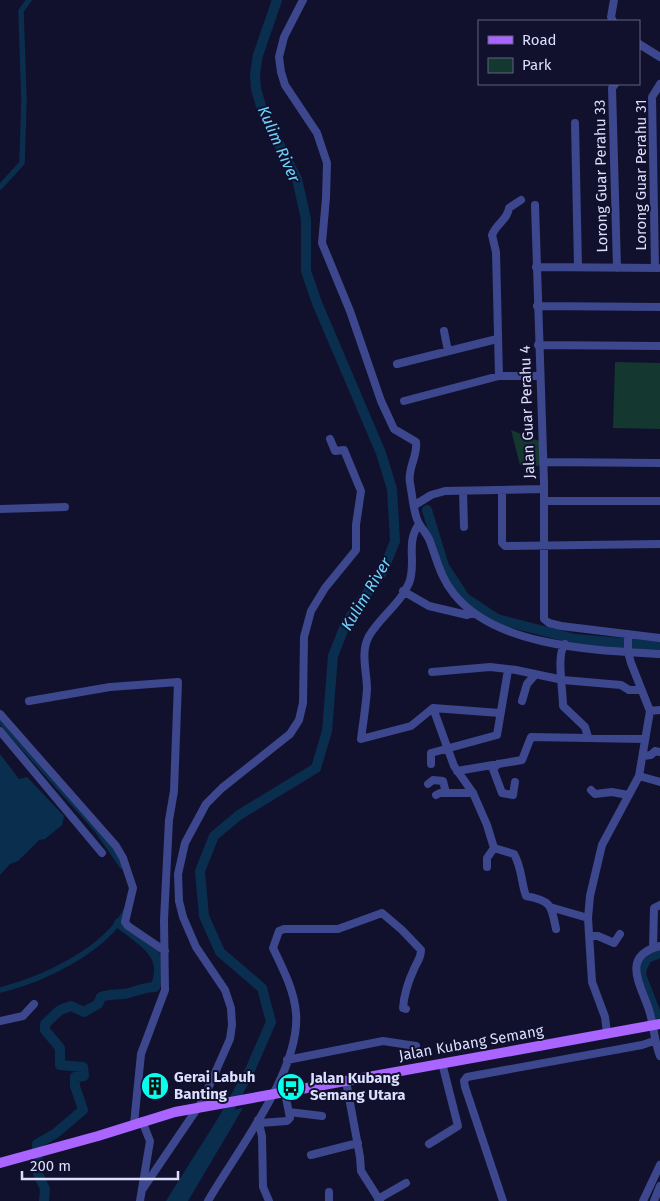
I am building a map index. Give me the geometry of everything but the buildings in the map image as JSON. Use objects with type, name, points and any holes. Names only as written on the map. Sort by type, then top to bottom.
[{"type":"main road","name":"Jalan Kubang Semang","points":[[0,1162],[49,1150],[138,1122],[200,1108],[656,1024]]},
{"type":"street","points":[[303,0],[281,46],[281,72],[290,96],[317,134],[323,149],[327,181],[322,236],[324,252],[394,429],[416,442],[417,453],[409,480],[419,524],[429,540],[437,567],[458,599],[473,613],[502,629],[522,636],[565,644],[660,654]]},
{"type":"street","points":[[612,20],[611,17],[614,0]]},
{"type":"street","points":[[640,46],[660,57]]},
{"type":"street","name":"Lorong Guar Perahu 31","points":[[657,268],[652,98],[660,84]]},
{"type":"street","name":"Lorong Guar Perahu 33","points":[[614,85],[612,88],[612,140],[616,268]]},
{"type":"street","points":[[575,123],[578,267]]},
{"type":"street","points":[[499,376],[495,246],[492,235],[493,231],[508,214],[509,208],[520,200]]},
{"type":"street","name":"Jalan Guar Perahu 4","points":[[535,204],[538,345],[544,462],[544,618],[550,623],[560,626],[628,636]]},
{"type":"street","points":[[536,267],[657,268]]},
{"type":"street","points":[[537,306],[660,307]]},
{"type":"street","points":[[444,331],[448,351]]},
{"type":"street","points":[[397,364],[497,339]]},
{"type":"street","points":[[538,345],[660,346]]},
{"type":"street","points":[[404,401],[499,376],[540,376]]},
{"type":"street","points":[[142,1190],[200,1108],[230,1039],[232,1025],[231,1008],[226,990],[188,932],[178,901],[180,866],[185,843],[206,804],[222,788],[290,734],[299,720],[303,703],[304,637],[311,611],[324,588],[355,554],[357,546],[356,525],[361,491],[344,450],[335,451],[330,439]]},
{"type":"street","points":[[544,462],[660,463]]},
{"type":"street","points":[[415,505],[438,493],[544,489]]},
{"type":"street","points":[[463,491],[464,527]]},
{"type":"street","points":[[502,491],[502,543],[506,546],[544,544],[660,544]]},
{"type":"street","points":[[544,501],[660,501]]},
{"type":"street","points":[[0,509],[65,507]]},
{"type":"street","points":[[419,524],[413,533],[410,547],[411,573],[408,584],[369,637],[365,648],[367,688],[361,739],[411,726],[433,708],[500,713]]},
{"type":"street","points":[[403,591],[429,606],[467,615],[473,613]]},
{"type":"street","points":[[607,1033],[605,1017],[592,982],[588,918],[592,881],[602,845],[639,776],[650,711],[628,651],[628,636],[660,638]]},
{"type":"street","points":[[565,644],[559,655],[563,680],[562,706],[585,726],[588,737]]},
{"type":"street","points":[[432,672],[490,667],[534,676],[621,685],[629,690],[641,690]]},
{"type":"street","points":[[431,764],[431,753],[497,735],[508,670]]},
{"type":"street","points":[[522,701],[528,684],[534,676]]},
{"type":"street","points":[[30,701],[110,687],[178,682],[174,791],[169,820],[165,892],[165,990],[141,1054],[138,1122],[150,1141],[140,1201]]},
{"type":"street","points":[[433,708],[447,750],[457,771],[473,794],[487,825],[494,848]]},
{"type":"street","points":[[650,711],[660,710]]},
{"type":"street","points":[[0,714],[116,846],[123,858],[133,888],[125,922],[165,951]]},
{"type":"street","points":[[0,732],[102,853]]},
{"type":"street","points":[[457,771],[522,760],[531,737],[644,739]]},
{"type":"street","points":[[643,756],[651,755],[654,751],[660,752]]},
{"type":"street","points":[[498,764],[493,769],[502,793],[513,795],[515,782]]},
{"type":"street","points":[[639,776],[660,782]]},
{"type":"street","points":[[428,784],[433,780],[443,781],[446,793]]},
{"type":"street","points":[[591,790],[595,794],[612,792],[628,796]]},
{"type":"street","points":[[436,795],[446,793],[473,794]]},
{"type":"street","points":[[487,867],[486,858],[494,848]]},
{"type":"street","points":[[494,848],[514,854],[522,872],[523,888],[526,896],[538,897],[550,906],[588,918]]},
{"type":"street","points":[[660,905],[654,908],[657,947],[639,959],[635,970],[656,1024],[654,1040],[660,1056]]},
{"type":"street","points":[[550,906],[556,929]]},
{"type":"street","points":[[208,1201],[259,1122],[274,1095],[295,1038],[296,1013],[287,976],[273,948],[279,931],[284,929],[338,930],[382,912],[421,950],[421,958],[415,965],[404,993],[403,1008],[406,1009]]},
{"type":"street","points":[[589,936],[598,936],[614,943],[620,934]]},
{"type":"street","points":[[0,1021],[23,1016],[34,1004]]},
{"type":"street","points":[[503,1201],[465,1087],[464,1081],[467,1077],[642,1045],[654,1040]]},
{"type":"street","points":[[287,1060],[383,1041],[416,1046]]},
{"type":"street","points":[[429,1144],[458,1126],[442,1063]]},
{"type":"street","points":[[346,1081],[358,1143],[361,1171],[379,1200],[406,1183]]},
{"type":"street","points":[[259,1122],[286,1122],[290,1118],[285,1093]]},
{"type":"street","points":[[289,1112],[322,1116]]},
{"type":"street","points":[[259,1122],[263,1187],[269,1201]]},
{"type":"street","points":[[311,1155],[358,1143]]},
{"type":"street","points":[[643,1201],[660,1165]]},
{"type":"street","points":[[654,1201],[660,1186]]},
{"type":"street","points":[[329,1192],[330,1201]]},
{"type":"green space","points":[[615,362],[660,363],[660,429],[613,428]]},
{"type":"green space","points":[[511,430],[539,441],[540,466],[520,465]]},
{"type":"water","points":[[0,754],[19,779],[27,777],[64,816],[62,825],[45,839],[39,840],[18,861],[10,864],[0,875]]},
{"type":"water","points":[[243,1108],[188,1201],[166,1201],[222,1112]]},
{"type":"waterway","points":[[0,187],[22,163],[24,101],[21,11],[29,0]]},
{"type":"waterway","name":"Kulim River","points":[[222,1122],[250,1070],[271,1022],[262,988],[220,952],[204,916],[200,871],[214,836],[239,815],[316,768],[327,731],[333,656],[346,623],[383,571],[395,541],[392,489],[381,453],[317,303],[306,271],[306,219],[297,179],[263,113],[256,89],[255,74],[258,55],[277,0]]},
{"type":"waterway","points":[[427,510],[444,566],[465,598],[497,619],[575,639],[660,646]]},
{"type":"waterway","points":[[0,721],[97,830],[122,866]]},
{"type":"waterway","points":[[0,990],[35,979],[71,961],[104,938],[117,925],[126,910]]},
{"type":"waterway","points":[[44,1201],[45,1189],[38,1174],[37,1144],[56,1133],[83,1110],[75,1086],[75,1077],[84,1076],[83,1067],[60,1065],[60,1048],[45,1030],[45,1024],[60,1010],[71,1006],[84,1012],[98,1004],[101,997],[155,987],[159,976],[159,966],[151,950],[119,923]]},
{"type":"waterway","points":[[657,1016],[641,975],[647,958],[660,953]]},
{"type":"place","name":"Gerai Labuh Banting","points":[[155,1086]]},
{"type":"place","name":"Jalan Kubang Semang Utara","points":[[291,1087]]}]
